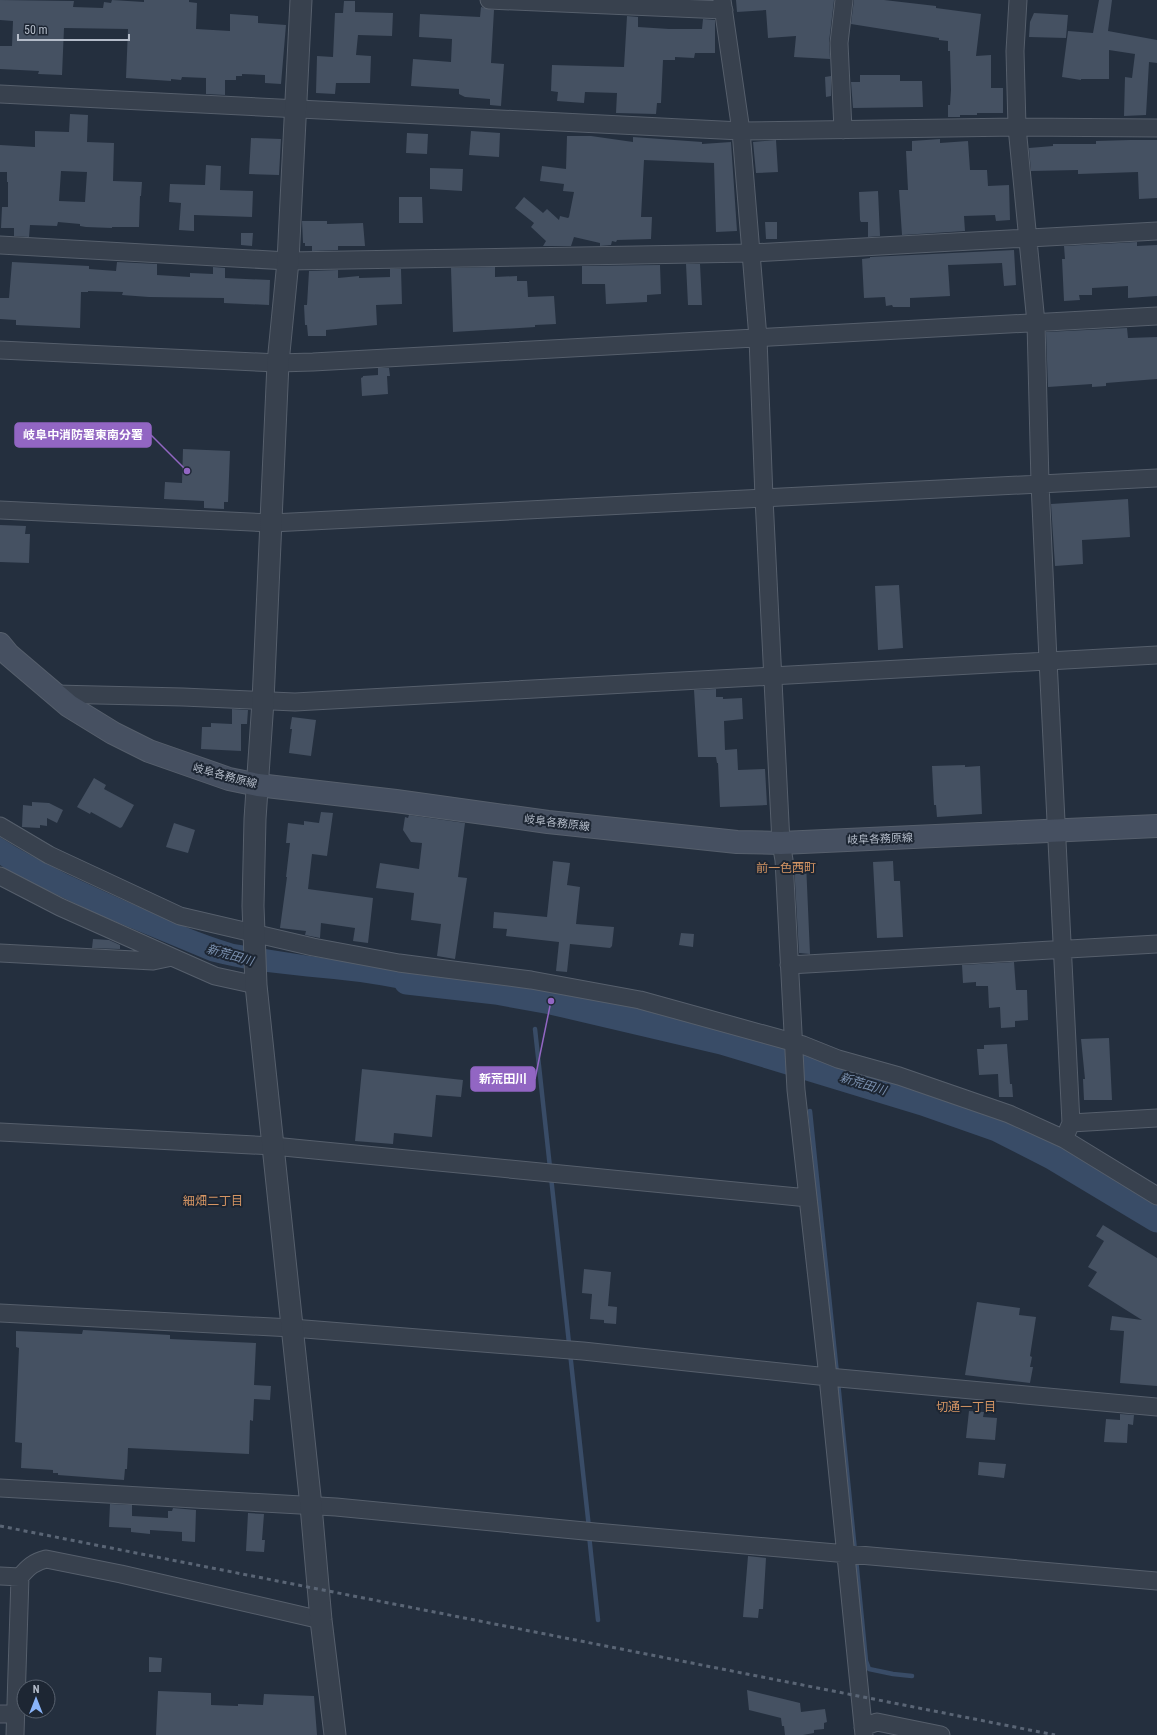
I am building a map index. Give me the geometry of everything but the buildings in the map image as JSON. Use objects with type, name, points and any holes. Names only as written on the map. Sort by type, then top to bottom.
[{"type":"main road","name":"岐阜各務原線","points":[[0,644],[9,655],[69,706],[113,733],[149,751],[222,777],[258,785],[396,800],[556,823],[737,842],[780,843],[1057,832],[1157,826]]},
{"type":"street","points":[[301,0],[288,261],[278,363],[272,523],[255,826],[253,938],[256,982],[334,1735]]},
{"type":"street","points":[[489,0],[723,5],[741,131],[758,338],[780,843],[784,860],[793,1046],[864,1731],[877,1722],[941,1735]]},
{"type":"street","points":[[843,130],[839,43],[844,0]]},
{"type":"street","points":[[1018,0],[1015,51],[1017,127],[1036,323],[1040,483],[1071,1123],[1064,1139]]},
{"type":"street","points":[[0,94],[741,131],[1017,127],[1157,128]]},
{"type":"street","points":[[0,245],[288,261],[751,253],[1157,231]]},
{"type":"street","points":[[0,350],[278,363],[1157,316]]},
{"type":"street","points":[[0,510],[272,523],[1157,478]]},
{"type":"street","points":[[55,694],[184,697],[295,702],[1157,655]]},
{"type":"street","points":[[0,826],[49,855],[180,916],[253,938],[399,963],[531,980],[640,1000],[899,1076],[1009,1114],[1064,1139],[1157,1196]]},
{"type":"street","points":[[0,876],[60,907],[215,976],[256,982]]},
{"type":"street","points":[[789,964],[1157,944]]},
{"type":"street","points":[[0,953],[153,961],[172,957]]},
{"type":"street","points":[[1071,1123],[1157,1118]]},
{"type":"street","points":[[0,1132],[273,1146],[808,1198]]},
{"type":"street","points":[[0,1313],[292,1328],[583,1351],[828,1377],[1157,1407]]},
{"type":"street","points":[[0,1488],[336,1507],[1157,1581]]},
{"type":"street","points":[[15,1735],[8,1714],[20,1577],[28,1567],[36,1562],[46,1560],[122,1574],[321,1620]]},
{"type":"street","points":[[0,1576],[20,1577]]},
{"type":"water","points":[[0,837],[50,866],[209,936],[234,944],[444,977],[442,996],[360,982],[266,972],[210,961],[97,914],[17,876],[0,865]]},
{"type":"waterway","name":"新荒田川","points":[[407,981],[496,991],[551,1001],[722,1041],[923,1102],[997,1128],[1052,1156],[1157,1219]]},
{"type":"waterway","points":[[535,1029],[589,1528]]},
{"type":"waterway","points":[[810,1111],[837,1374]]},
{"type":"waterway","points":[[838,1382],[855,1551]]},
{"type":"waterway","points":[[589,1535],[598,1620]]},
{"type":"waterway","points":[[856,1559],[866,1661],[869,1669],[912,1676]]},
{"type":"railway","points":[[0,1526],[1055,1735]]},
{"type":"place","name":"岐阜中消防署東南分署","points":[[187,471]]},
{"type":"place","name":"新荒田川","points":[[551,1001]]},
{"type":"district","name":"前一色西町","points":[[786,868]]},
{"type":"district","name":"細畑二丁目","points":[[213,1201]]},
{"type":"district","name":"切通一丁目","points":[[966,1407]]}]
